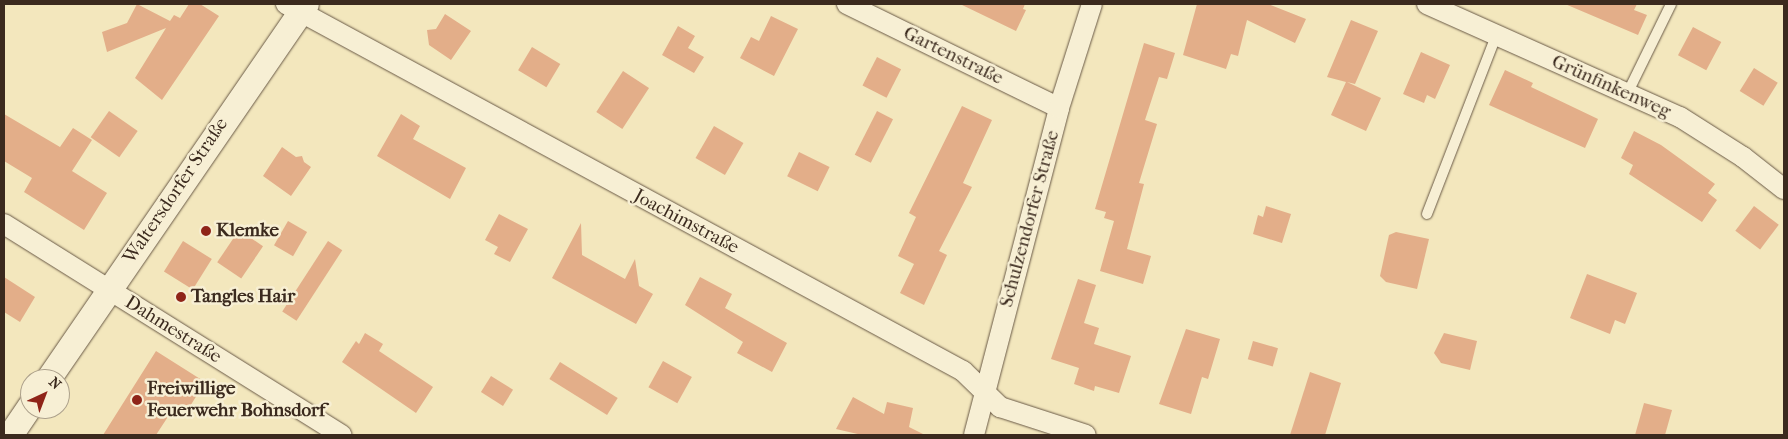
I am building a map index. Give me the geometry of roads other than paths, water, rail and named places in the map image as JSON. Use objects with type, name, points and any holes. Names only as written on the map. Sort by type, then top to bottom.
[{"type":"street","name":"Gartenstraße","points":[[847,4],[1059,108]]},
{"type":"street","name":"Schulzendorfer Straße","points":[[974,435],[1059,108],[1092,4]]},
{"type":"street","name":"Grünfinkenweg","points":[[1427,4],[1680,117],[1743,157],[1784,189]]},
{"type":"street","name":"Waltersdorfer Straße","points":[[55,369],[297,7]]},
{"type":"street","name":"Joachimstraße","points":[[297,7],[963,370],[1000,407],[1086,435]]},
{"type":"street","name":"Dahmestraße","points":[[4,224],[342,435]]},
{"type":"street","points":[[10,435],[21,419]]},
{"type":"lane","points":[[1627,94],[1671,4]]},
{"type":"lane","points":[[1426,214],[1496,36]]},
{"type":"place","name":"Klemke","points":[[206,231]]},
{"type":"place","name":"Tangles Hair","points":[[181,297]]},
{"type":"place","name":"Freiwillige Feuerwehr Bohnsdorf","points":[[137,400]]}]
